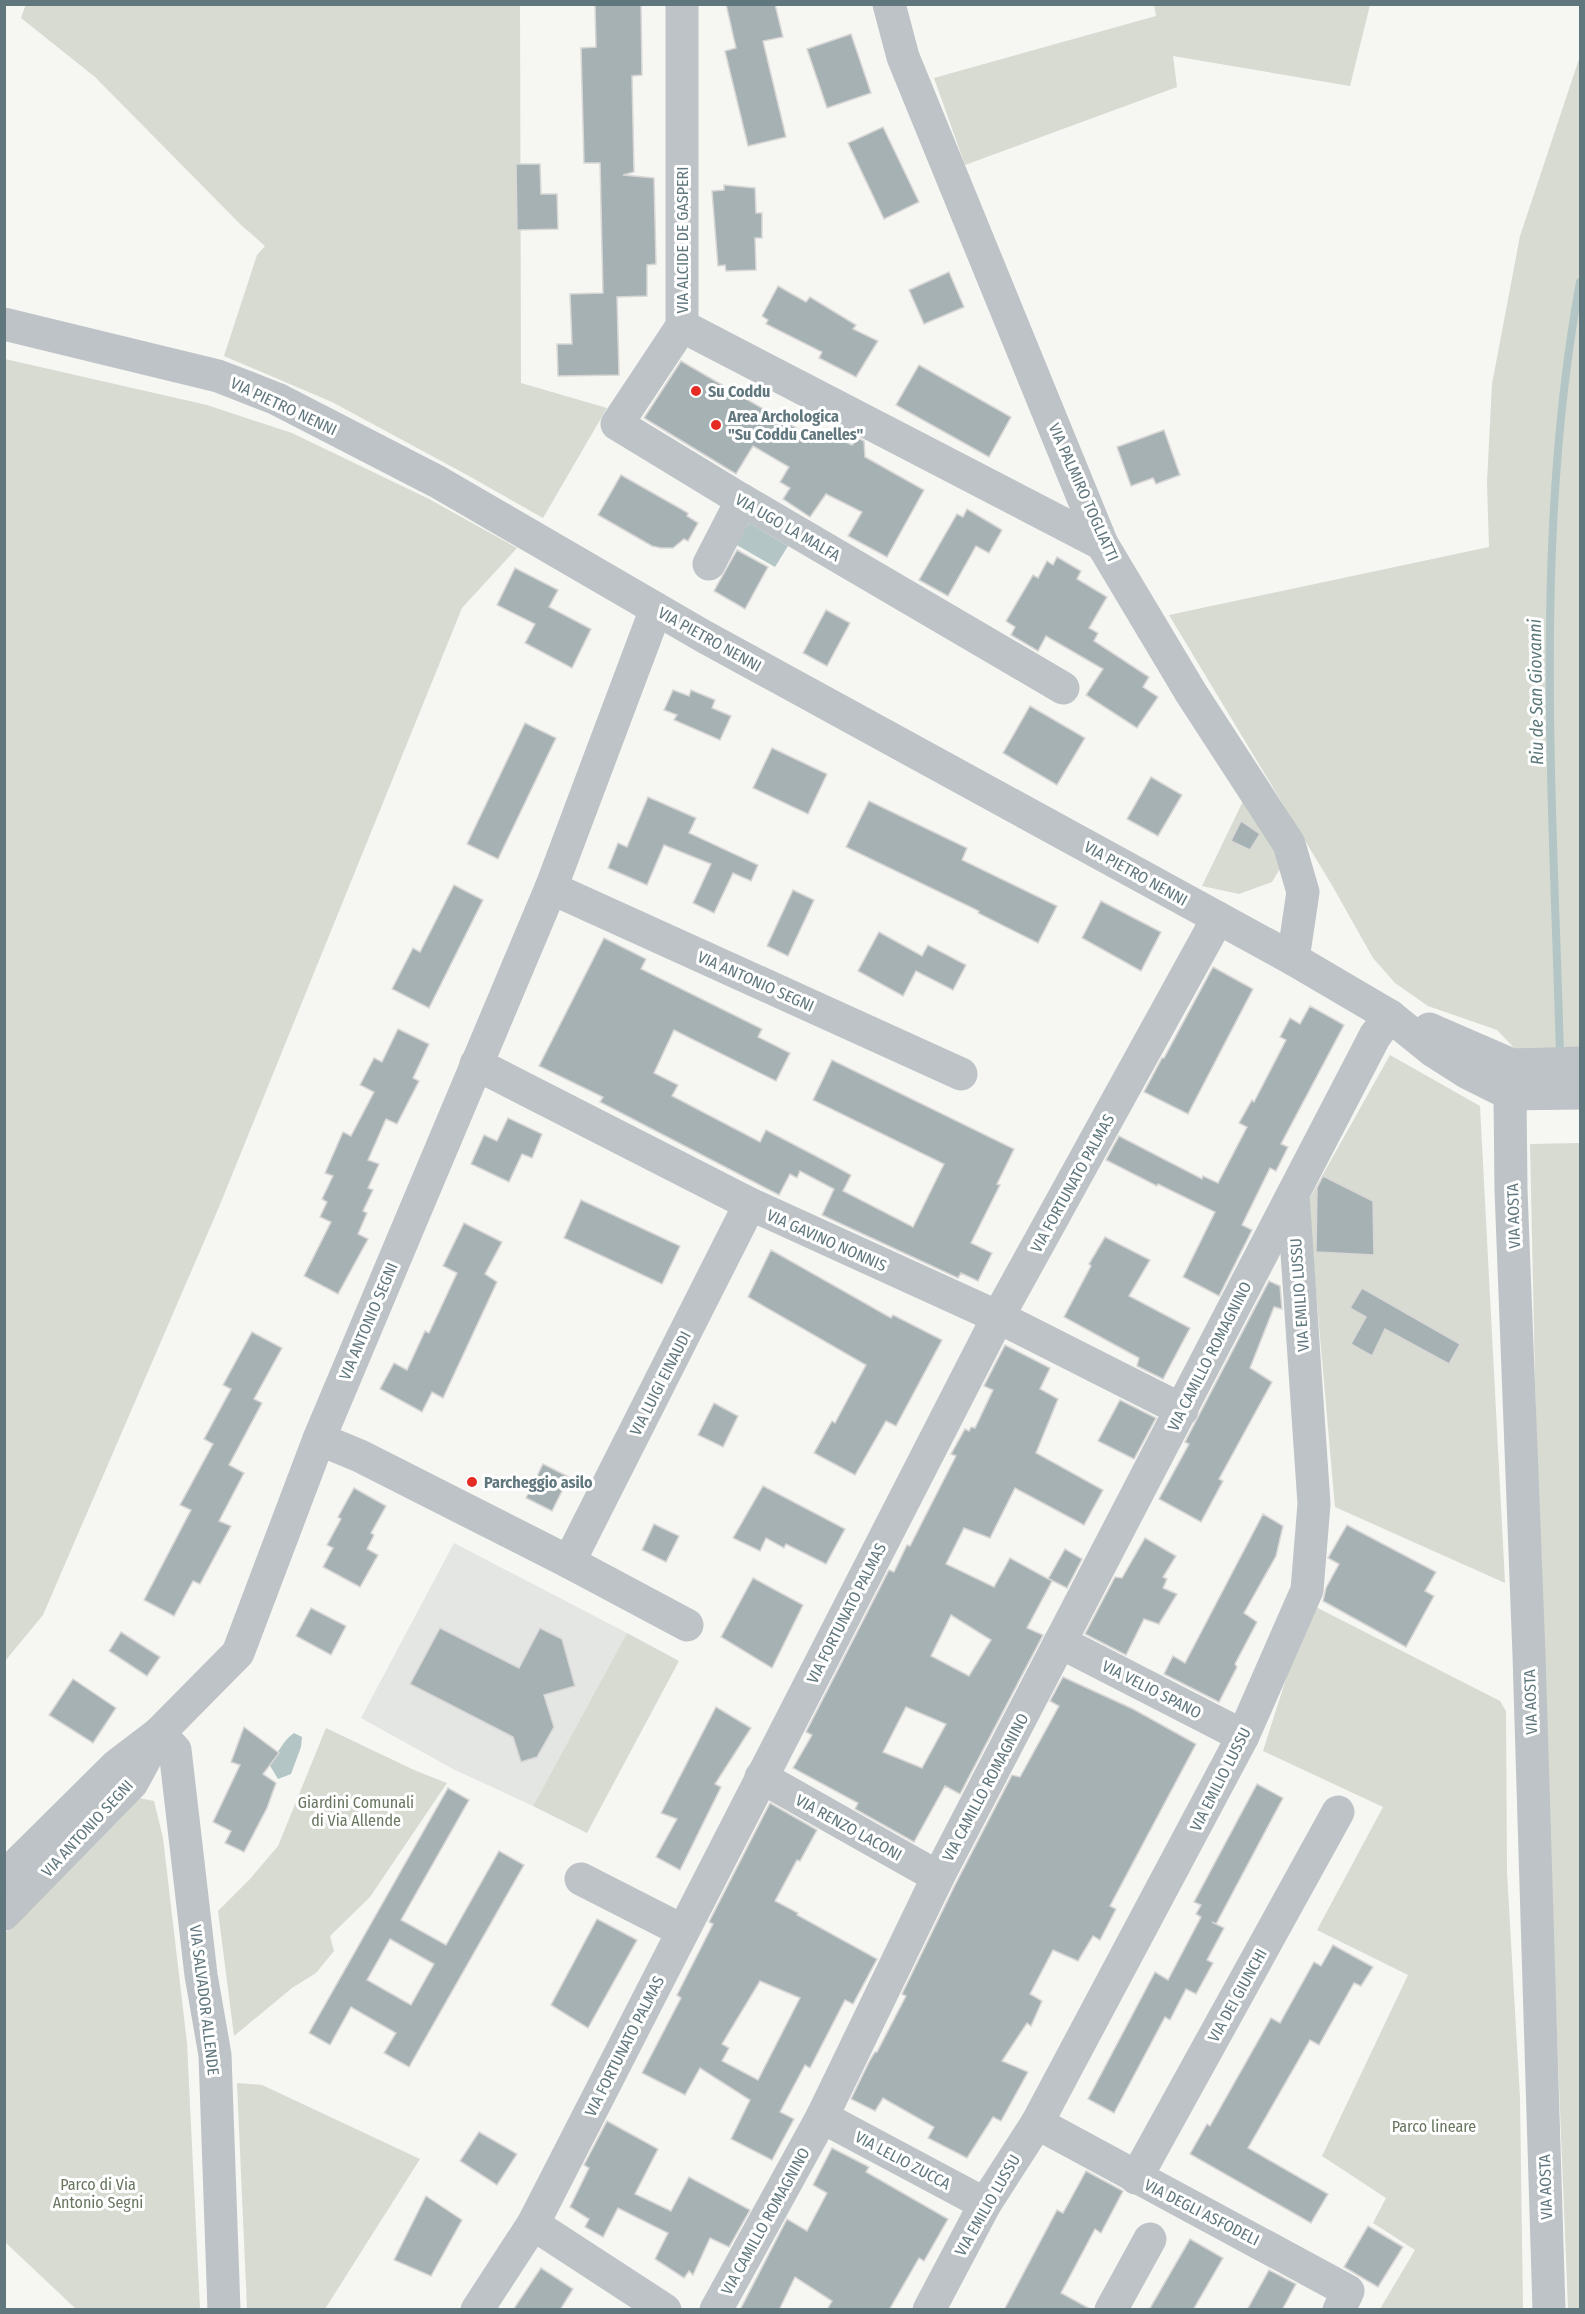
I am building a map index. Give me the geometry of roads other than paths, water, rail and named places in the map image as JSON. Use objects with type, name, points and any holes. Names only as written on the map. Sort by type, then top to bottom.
[{"type":"street","name":"VIA ALCIDE DE GASPERI","points":[[682,4],[682,326],[1102,544]]},
{"type":"street","name":"VIA PALMIRO TOGLIATTI","points":[[889,4],[903,57],[1102,544],[1191,693],[1289,844],[1303,892],[1293,959]]},
{"type":"street","name":"VIA PIETRO NENNI","points":[[4,324],[218,376],[277,399],[438,482],[656,609],[1293,959],[1390,1016],[1432,1050],[1468,1073],[1513,1084],[1581,1093]]},
{"type":"street","name":"VIA UGO LA MALFA","points":[[682,326],[617,424],[1063,688]]},
{"type":"street","points":[[709,564],[742,500]]},
{"type":"street","name":"VIA ANTONIO SEGNI","points":[[4,1877],[117,1765],[159,1733],[238,1653],[319,1439],[551,888],[656,609]]},
{"type":"street","name":"VIA ANTONIO SEGNI","points":[[551,888],[961,1074]]},
{"type":"street","name":"VIA FORTUNATO PALMAS","points":[[477,2310],[533,2224],[998,1317],[1218,918]]},
{"type":"street","name":"VIA CAMILLO ROMAGNINO","points":[[716,2310],[822,2117],[938,1877],[1379,1028],[1390,1016]]},
{"type":"street","name":"VIA PIETRO NENNI","points":[[1513,1084],[1581,1063]]},
{"type":"street","name":"VIA GAVINO NONNIS","points":[[476,1064],[750,1204],[998,1317],[1182,1410]]},
{"type":"street","name":"VIA AOSTA","points":[[1513,1084],[1511,1141],[1549,2310]]},
{"type":"street","points":[[1511,1141],[1520,1123],[1528,1116],[1581,1116]]},
{"type":"street","name":"VIA EMILIO LUSSU","points":[[929,2310],[985,2204],[1037,2123],[1243,1736],[1307,1590],[1314,1504],[1293,1193]]},
{"type":"street","name":"VIA LUIGI EINAUDI","points":[[569,1562],[750,1204]]},
{"type":"street","name":"VIA CAMILLO ROMAGNINO","points":[[1255,1266],[1299,1282]]},
{"type":"street","points":[[319,1439],[360,1456],[687,1625]]},
{"type":"street","name":"VIA VELIO SPANO","points":[[1060,1642],[1243,1736]]},
{"type":"street","name":"VIA ANTONIO SEGNI","points":[[4,1914],[132,1783],[159,1733]]},
{"type":"street","name":"VIA SALVADOR ALLENDE","points":[[159,1733],[175,1750],[201,1975],[215,2055],[224,2310]]},
{"type":"street","name":"VIA RENZO LACONI","points":[[761,1778],[938,1877]]},
{"type":"street","name":"VIA DEI GIUNCHI","points":[[1136,2178],[1338,1812]]},
{"type":"street","points":[[581,1879],[683,1931]]},
{"type":"street","name":"VIA LELIO ZUCCA","points":[[822,2117],[985,2204]]},
{"type":"street","name":"VIA DEGLI ASFODELI","points":[[1037,2123],[1348,2290],[1339,2310]]},
{"type":"street","points":[[533,2224],[665,2310]]},
{"type":"street","points":[[1111,2310],[1150,2239]]},
{"type":"waterway","name":"Riu de San Giovanni","points":[[1560,1055],[1551,765],[1551,571],[1556,474],[1565,378],[1580,282]]},
{"type":"place","name":"Su Coddu","points":[[696,391]]},
{"type":"place","name":"Area Archologica \"Su Coddu Canelles\"","points":[[716,425]]},
{"type":"place","name":"Parcheggio asilo","points":[[472,1482]]},
{"type":"park label","name":"Giardini Comunali di Via Allende","points":[[356,1811]]},
{"type":"park label","name":"Parco lineare","points":[[1434,2126]]},
{"type":"park label","name":"Parco di Via Antonio Segni","points":[[98,2193]]}]
